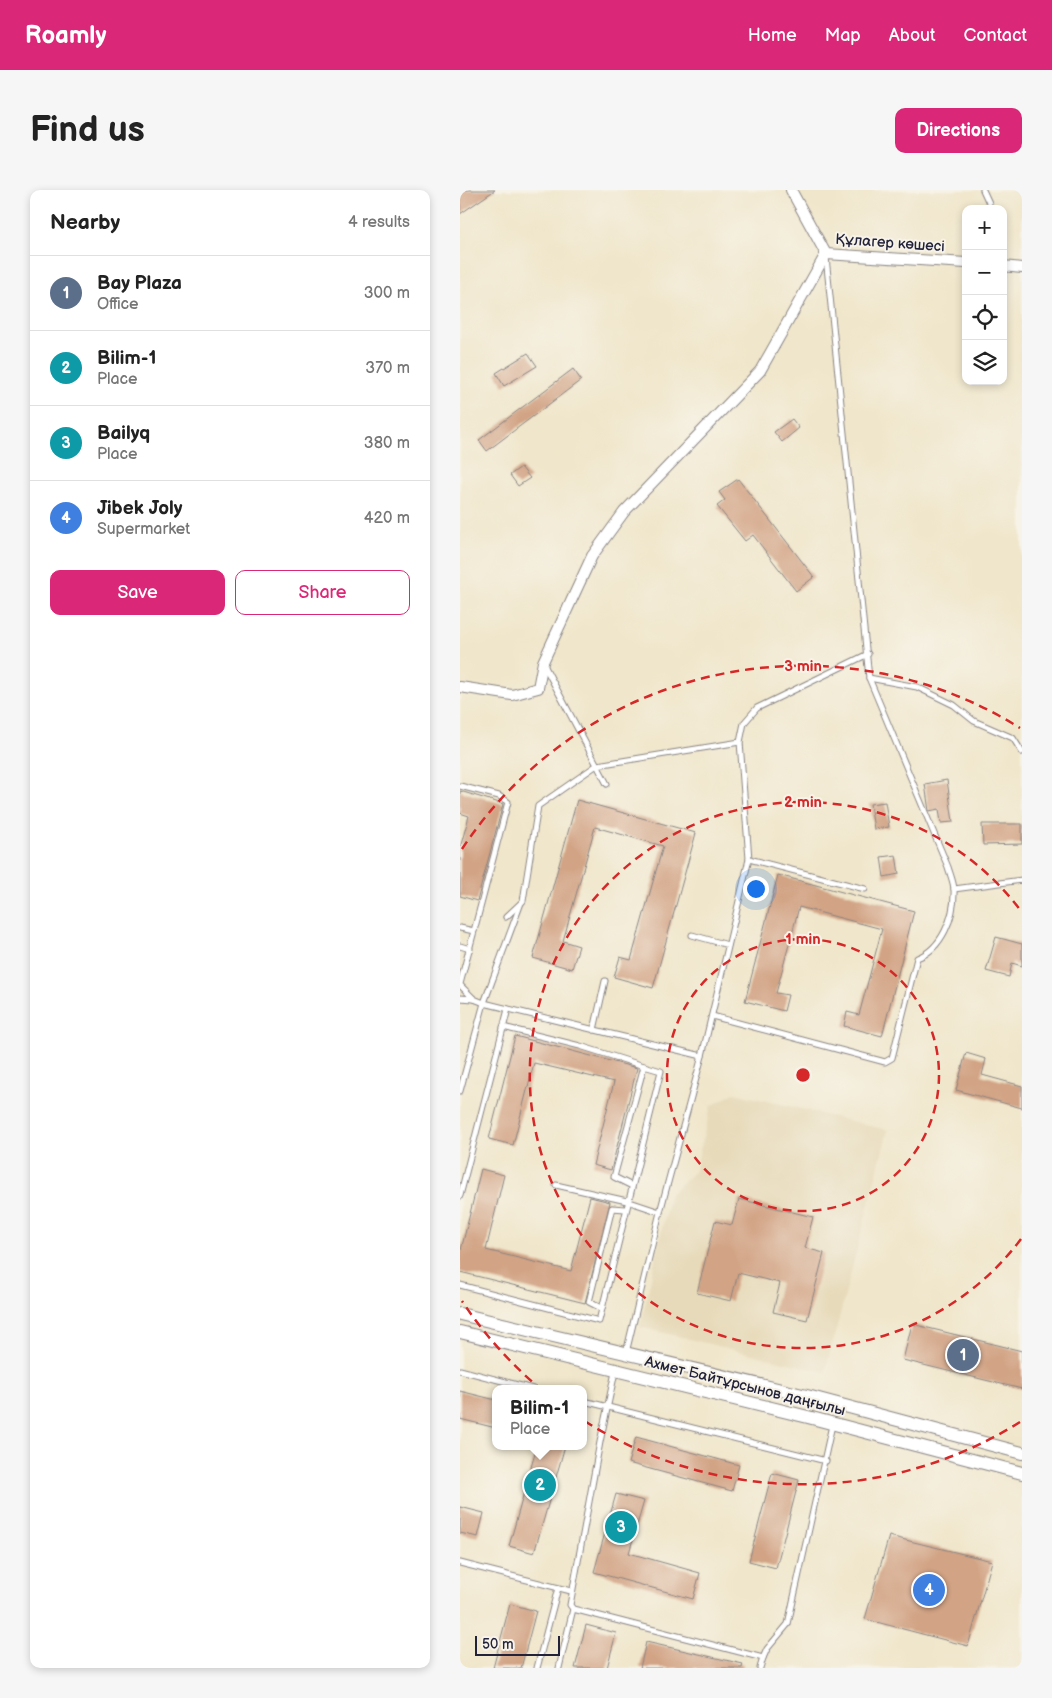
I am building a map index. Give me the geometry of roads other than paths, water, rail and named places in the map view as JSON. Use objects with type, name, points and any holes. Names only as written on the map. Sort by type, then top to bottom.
[{"type":"street","name":"Құлагер көшесі","points":[[791,190],[826,254],[962,263]]},
{"type":"street","points":[[460,687],[512,695],[538,688],[543,662],[592,556],[624,512],[760,371],[826,254]]},
{"type":"street","points":[[1007,266],[1022,268]]},
{"type":"street","name":"Ахмет Байтұрсынов даңғылы","points":[[460,1314],[838,1405],[1022,1453]]},
{"type":"street","name":"Ахмет Байтұрсынов даңғылы","points":[[460,1332],[833,1423],[1022,1473]]},
{"type":"street","points":[[833,1423],[838,1405]]},
{"type":"lane","points":[[983,190],[989,205]]},
{"type":"lane","points":[[712,1016],[884,1062],[892,1058],[917,958],[929,954],[940,941],[949,917],[954,889],[948,867],[869,678],[826,254]]},
{"type":"lane","points":[[626,1354],[660,1212],[712,1016],[749,858],[740,742],[744,723],[757,708],[868,654]]},
{"type":"lane","points":[[543,662],[607,784]]},
{"type":"lane","points":[[869,678],[917,687],[954,705],[974,721],[1013,738],[1022,752]]},
{"type":"lane","points":[[460,1092],[484,1003],[522,901],[538,806],[597,765],[740,742]]},
{"type":"lane","points":[[460,786],[499,796],[508,802],[460,984],[474,999]]},
{"type":"lane","points":[[749,858],[865,889]]},
{"type":"lane","points":[[954,889],[1022,880]]},
{"type":"lane","points":[[506,917],[522,901]]},
{"type":"lane","points":[[460,928],[474,931]]},
{"type":"lane","points":[[692,935],[728,945]]},
{"type":"lane","points":[[460,946],[470,949]]},
{"type":"lane","points":[[594,1030],[606,981]]},
{"type":"lane","points":[[460,998],[474,999],[702,1056]]},
{"type":"lane","points":[[460,1196],[508,1009]]},
{"type":"lane","points":[[460,1285],[599,1320],[625,1209],[661,1071],[580,1046],[503,1027]]},
{"type":"lane","points":[[632,1186],[614,1177],[644,1066]]},
{"type":"lane","points":[[556,1185],[627,1201],[660,1212]]},
{"type":"lane","points":[[601,1308],[589,1302],[612,1208],[625,1209]]},
{"type":"lane","points":[[460,1370],[518,1385]]},
{"type":"lane","points":[[559,1668],[573,1609],[570,1605],[571,1591],[616,1371]]},
{"type":"lane","points":[[587,1402],[826,1461]]},
{"type":"lane","points":[[760,1668],[767,1650],[788,1624],[833,1423]]},
{"type":"lane","points":[[460,1563],[571,1591]]},
{"type":"lane","points":[[537,1668],[558,1588]]},
{"type":"lane","points":[[573,1609],[763,1658]]},
{"type":"place","name":"Bay Plaza","points":[[963,1355]]},
{"type":"place","name":"Bilim-1","points":[[540,1485]]},
{"type":"place","name":"Bailyq","points":[[621,1527]]},
{"type":"place","name":"Jibek Joly","points":[[929,1590]]}]
